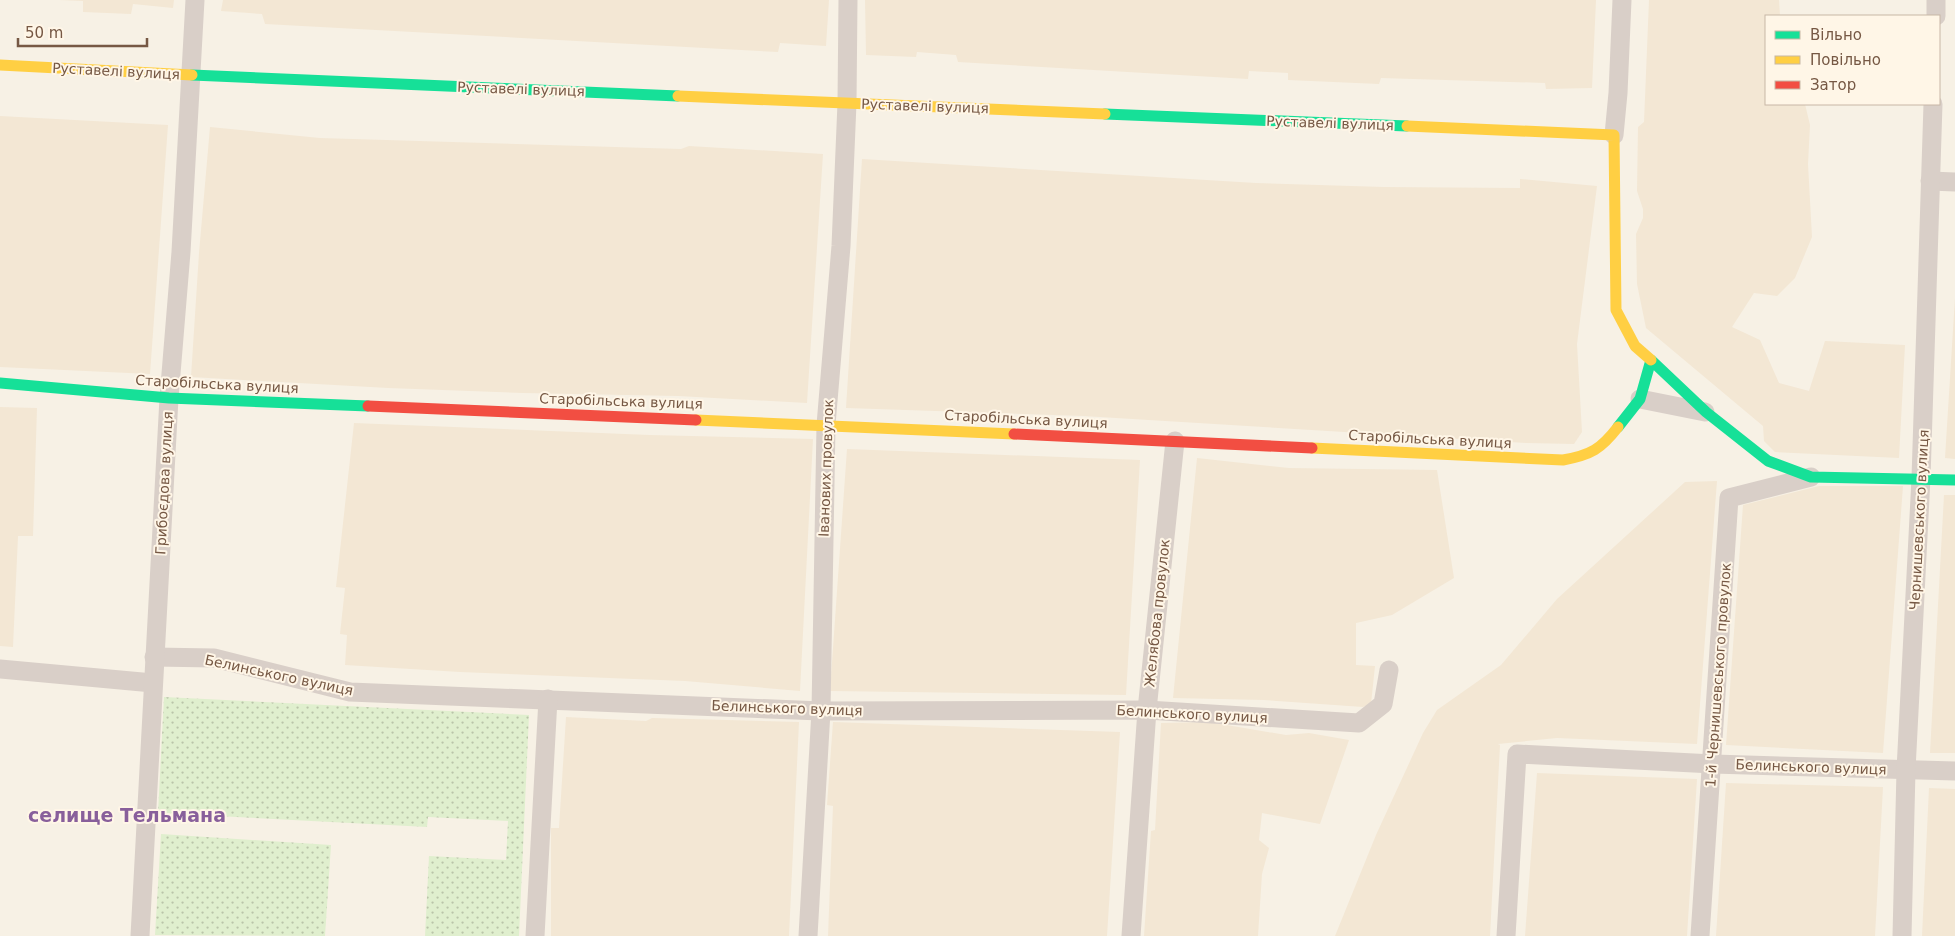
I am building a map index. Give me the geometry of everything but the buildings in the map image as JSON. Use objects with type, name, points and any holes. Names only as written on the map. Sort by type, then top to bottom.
[{"type":"street","name":"Грибоєдова вулиця","points":[[140,936],[154,657],[169,398],[181,252],[194,0]]},
{"type":"street","name":"Іванових провулок","points":[[808,936],[821,711],[826,425],[841,246],[847,103],[848,0]]},
{"type":"street","points":[[1622,0],[1618,93],[1614,135],[1616,310],[1635,346],[1706,412],[1768,461],[1811,477],[1955,480]]},
{"type":"street","points":[[1936,0],[1936,15]]},
{"type":"street","name":"Руставелі вулиця","points":[[0,65],[189,75],[1614,135]]},
{"type":"street","name":"Чернишевського вулиця","points":[[1902,936],[1906,770],[1922,478],[1933,105]]},
{"type":"street","points":[[1930,181],[1955,182]]},
{"type":"street","name":"Старобільська вулиця","points":[[0,383],[169,398],[826,425],[1563,460],[1580,457],[1604,445],[1640,399],[1651,360]]},
{"type":"street","points":[[1640,399],[1706,412]]},
{"type":"street","name":"Желябова провулок","points":[[1132,936],[1147,710],[1175,441]]},
{"type":"street","name":"1-й Чернишевського провулок","points":[[1700,936],[1713,764],[1729,498],[1811,477]]},
{"type":"street","name":"Белинського вулиця","points":[[154,657],[214,658],[350,692],[821,711],[1147,710],[1359,722],[1383,704],[1389,670]]},
{"type":"street","points":[[0,669],[153,683]]},
{"type":"street","points":[[535,936],[548,699]]},
{"type":"street","name":"Белинського вулиця","points":[[1506,936],[1517,754],[1713,764],[1955,771]]},
{"type":"shaded area","points":[[59,0],[174,0],[173,8],[133,4],[131,14],[83,12],[83,1]]},
{"type":"shaded area","points":[[223,0],[829,0],[826,46],[780,43],[778,52],[265,24],[262,14],[221,11]]},
{"type":"shaded area","points":[[865,0],[1596,0],[1592,88],[1546,89],[1545,83],[1381,78],[1379,84],[1288,80],[1288,73],[1249,71],[1248,79],[958,62],[956,55],[917,52],[916,57],[866,55]]},
{"type":"shaded area","points":[[1649,0],[1779,0],[1780,15],[1765,15],[1765,105],[1805,105],[1810,125],[1808,164],[1812,237],[1795,278],[1777,296],[1754,293],[1732,327],[1760,340],[1779,383],[1809,391],[1825,341],[1905,345],[1899,458],[1775,452],[1764,441],[1763,426],[1646,328],[1637,284],[1636,234],[1643,218],[1643,209],[1637,191],[1638,127],[1644,122]]},
{"type":"shaded area","points":[[0,116],[168,125],[150,374],[0,367]]},
{"type":"shaded area","points":[[210,127],[320,138],[681,149],[689,146],[823,154],[807,403],[678,396],[388,388],[191,377]]},
{"type":"shaded area","points":[[862,159],[1256,183],[1384,187],[1520,188],[1520,179],[1597,186],[1577,344],[1582,432],[1574,444],[1526,443],[1083,416],[846,408]]},
{"type":"shaded area","points":[[1955,298],[1955,459],[1945,458]]},
{"type":"shaded area","points":[[0,407],[37,408],[33,536],[18,536],[13,647],[0,646]]},
{"type":"shaded area","points":[[354,423],[650,435],[813,439],[800,691],[685,681],[460,672],[345,665],[347,635],[340,634],[345,588],[336,587]]},
{"type":"shaded area","points":[[847,449],[1140,460],[1126,695],[830,691]]},
{"type":"shaded area","points":[[1197,458],[1289,468],[1437,470],[1454,578],[1392,615],[1356,623],[1356,665],[1375,666],[1371,704],[1363,707],[1264,700],[1173,698]]},
{"type":"shaded area","points":[[1717,481],[1697,744],[1557,738],[1498,744],[1500,745],[1490,936],[1335,936],[1376,835],[1423,733],[1437,710],[1501,665],[1557,599],[1685,482]]},
{"type":"shaded area","points":[[1819,486],[1903,486],[1883,753],[1726,745],[1743,505]]},
{"type":"shaded area","points":[[1944,495],[1955,495],[1955,753],[1930,753]]},
{"type":"shaded area","points":[[566,717],[646,721],[652,718],[799,722],[789,936],[551,936],[551,828],[559,828]]},
{"type":"shaded area","points":[[833,722],[1120,732],[1107,936],[828,936],[833,806],[827,805]]},
{"type":"shaded area","points":[[1209,722],[1286,735],[1309,733],[1349,740],[1320,824],[1262,813],[1259,840],[1269,848],[1262,874],[1258,936],[1144,936],[1151,831],[1155,830],[1161,723]]},
{"type":"shaded area","points":[[1537,773],[1697,779],[1687,936],[1525,936]]},
{"type":"shaded area","points":[[1726,783],[1883,787],[1875,936],[1716,936]]},
{"type":"shaded area","points":[[1929,788],[1955,789],[1955,936],[1922,936]]},
{"type":"green space","points":[[164,697],[529,715],[519,936],[425,936],[429,856],[506,860],[508,821],[428,817],[427,827],[158,813]]},
{"type":"green space","points":[[161,834],[331,845],[325,936],[155,935]]},
{"type":"traffic: fast","points":[[192,75],[678,96]]},
{"type":"traffic: fast","points":[[1105,114],[1407,126]]},
{"type":"traffic: fast","points":[[1618,427],[1640,399],[1651,360],[1706,412],[1768,461],[1811,477],[1955,480]]},
{"type":"traffic: fast","points":[[0,383],[169,398],[368,406]]},
{"type":"traffic: slow","points":[[0,65],[192,75]]},
{"type":"traffic: slow","points":[[678,96],[1105,114]]},
{"type":"traffic: slow","points":[[1407,126],[1614,135],[1616,310],[1635,346],[1651,360]]},
{"type":"traffic: slow","points":[[696,420],[1014,434]]},
{"type":"traffic: slow","points":[[1312,448],[1563,460],[1581,456],[1595,450],[1618,427]]},
{"type":"traffic: jam","points":[[368,406],[696,420]]},
{"type":"traffic: jam","points":[[1014,434],[1312,448]]},
{"type":"district","name":"селище Тельмана","points":[[127,815]]}]
